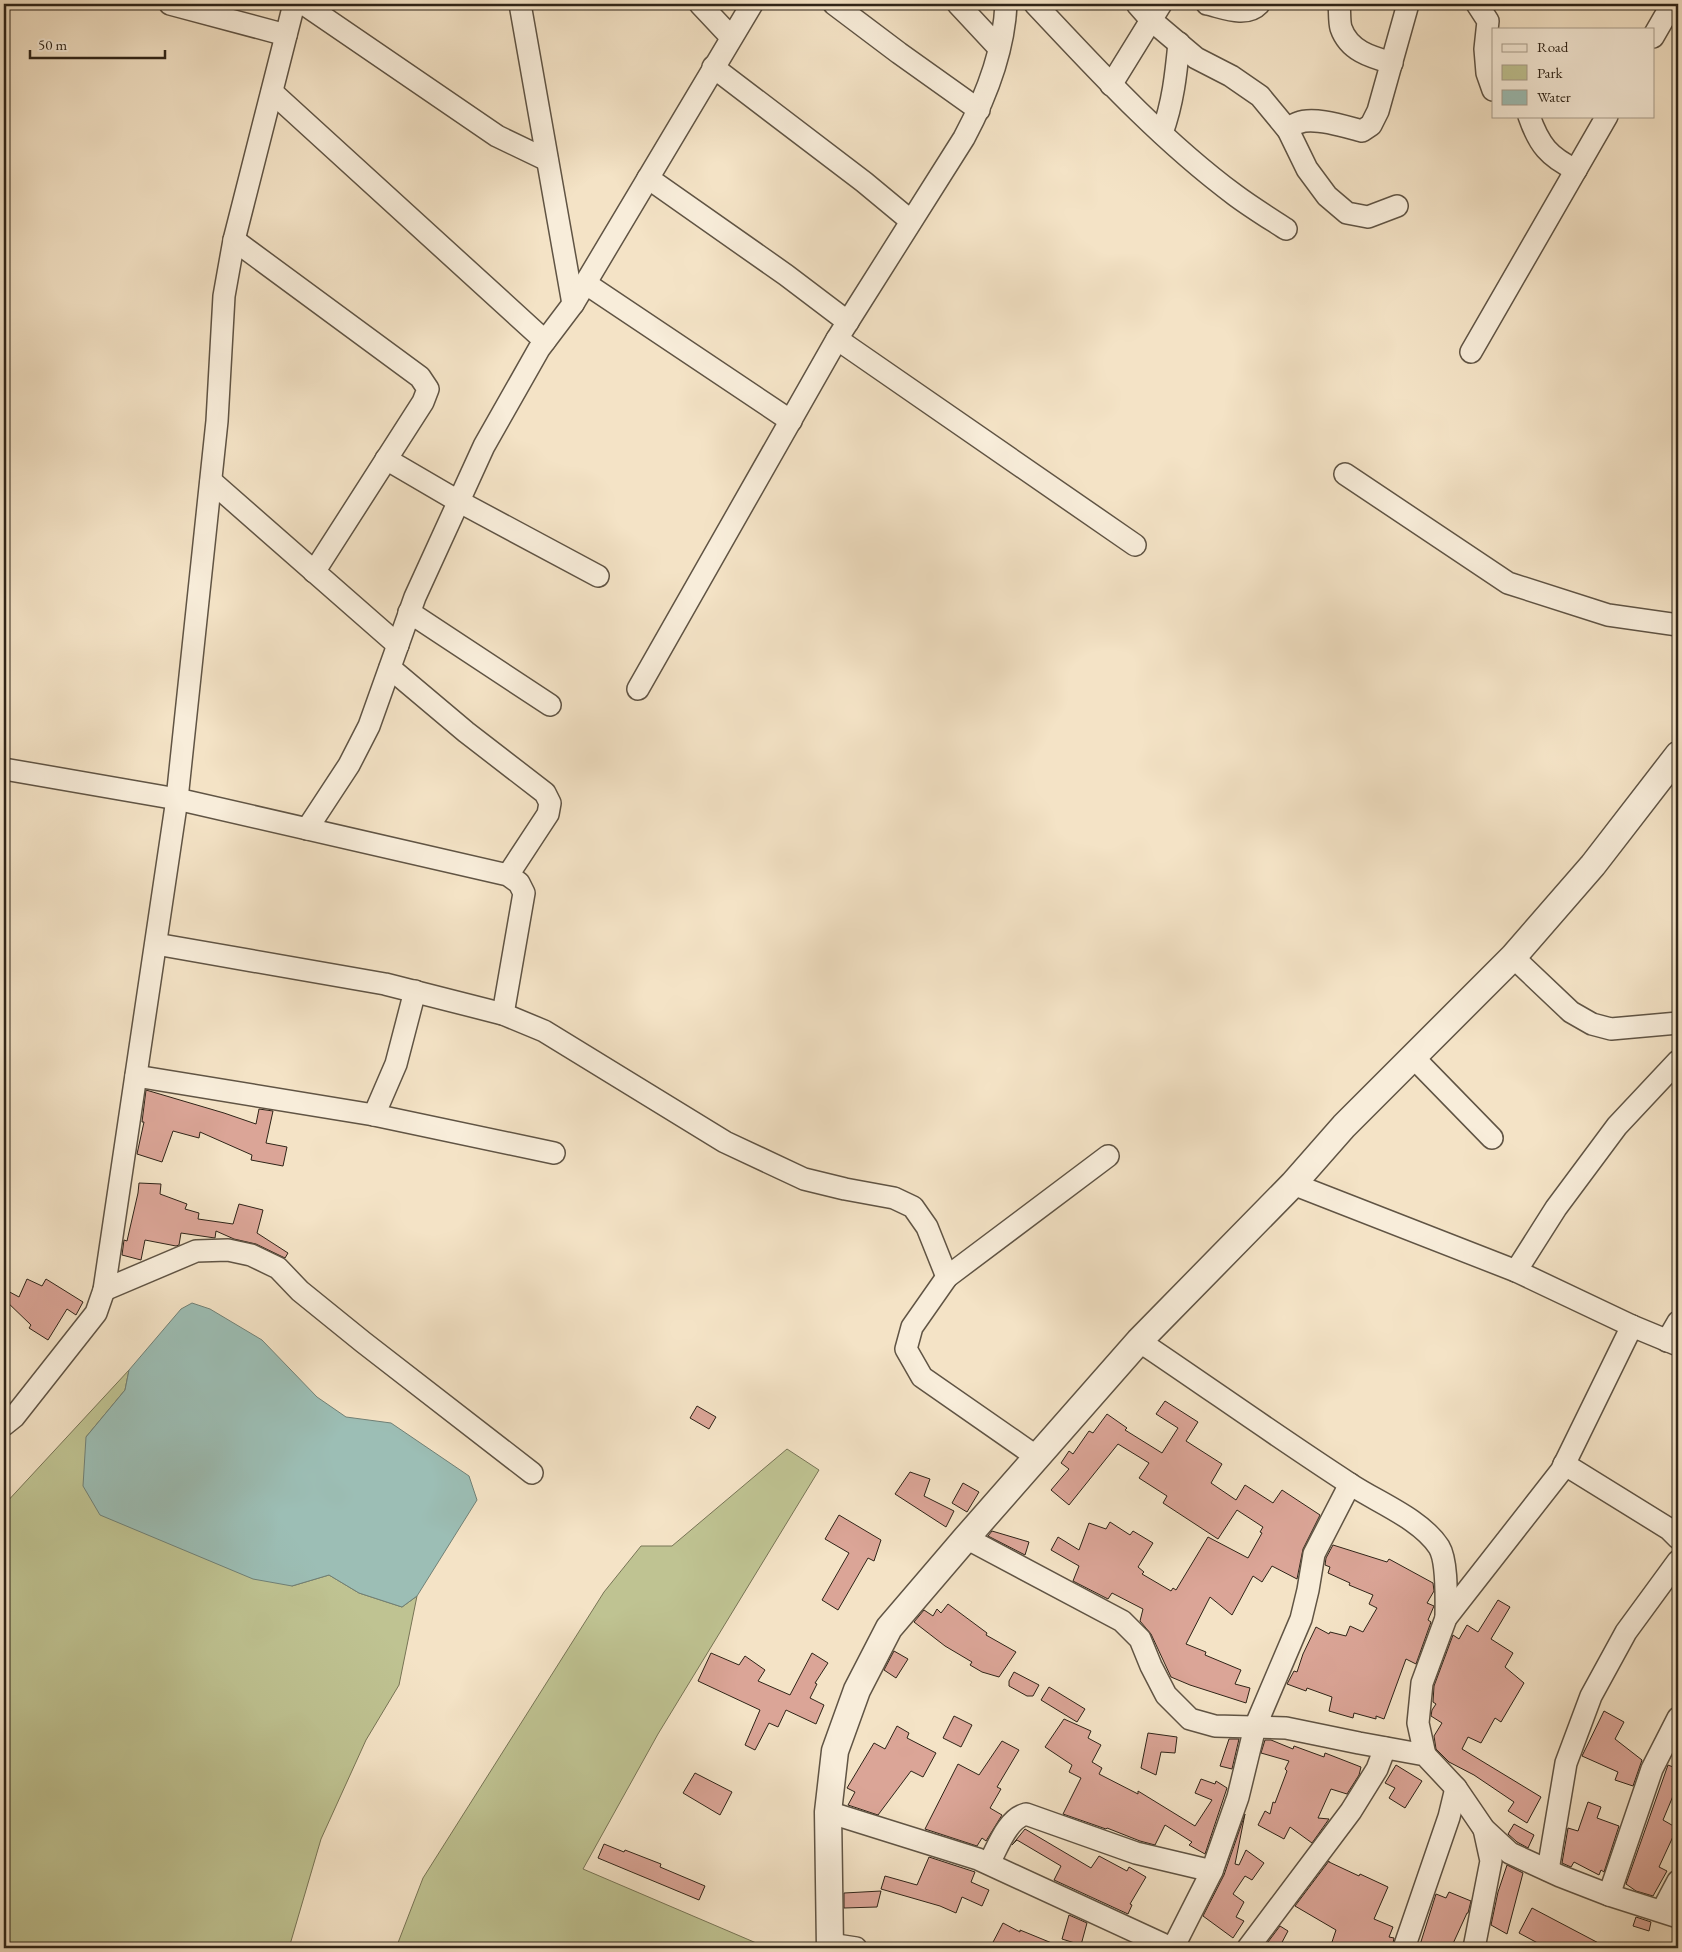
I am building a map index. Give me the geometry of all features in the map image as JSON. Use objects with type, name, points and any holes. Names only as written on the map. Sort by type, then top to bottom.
[{"type":"street","points":[[170,4],[286,34]]},
{"type":"street","points":[[4,1425],[14,1416],[96,1313],[104,1290],[178,799],[217,421],[224,296],[234,240],[294,4]]},
{"type":"street","points":[[304,4],[497,136],[547,160]]},
{"type":"street","points":[[520,4],[573,304]]},
{"type":"street","points":[[700,4],[731,37]]},
{"type":"street","points":[[307,829],[350,766],[370,726],[410,612],[484,446],[545,341],[573,304],[752,4]]},
{"type":"street","points":[[834,4],[899,54],[979,110]]},
{"type":"street","points":[[958,4],[999,48]]},
{"type":"street","points":[[638,689],[843,331],[964,138],[979,110],[999,48],[1005,25],[1006,4]]},
{"type":"street","points":[[1035,4],[1112,85],[1162,133],[1235,195],[1286,229]]},
{"type":"street","points":[[1137,4],[1156,12],[1179,43],[1196,58],[1231,76],[1260,96],[1288,130],[1307,169],[1326,196],[1347,213],[1368,217],[1397,206]]},
{"type":"street","points":[[1206,4],[1242,12],[1259,4]]},
{"type":"street","points":[[1339,4],[1341,28],[1350,44],[1364,54],[1392,63]]},
{"type":"street","points":[[1288,130],[1298,123],[1310,121],[1335,124],[1362,131],[1371,125],[1378,111],[1408,4]]},
{"type":"street","points":[[1477,4],[1488,21],[1486,49],[1488,73],[1492,87]]},
{"type":"street","points":[[1654,34],[1672,4]]},
{"type":"street","points":[[1112,85],[1156,12]]},
{"type":"street","points":[[1162,133],[1170,112],[1176,79],[1179,43]]},
{"type":"street","points":[[714,67],[864,182],[911,221]]},
{"type":"street","points":[[272,92],[545,341]]},
{"type":"street","points":[[1530,118],[1534,131],[1544,146],[1558,161],[1576,170]]},
{"type":"street","points":[[1471,352],[1606,118]]},
{"type":"street","points":[[648,178],[786,275],[843,331],[1134,545]]},
{"type":"street","points":[[234,240],[420,377],[428,389],[423,402],[314,572]]},
{"type":"street","points":[[585,283],[791,421]]},
{"type":"street","points":[[386,459],[458,501],[598,576]]},
{"type":"street","points":[[1345,474],[1508,583],[1608,615],[1678,625]]},
{"type":"street","points":[[211,481],[398,645]]},
{"type":"street","points":[[410,612],[550,706]]},
{"type":"street","points":[[390,668],[466,732],[545,793],[550,803],[548,814],[508,875]]},
{"type":"street","points":[[856,1948],[830,1946],[828,1812],[835,1751],[856,1690],[889,1628],[1139,1341],[1293,1184],[1344,1126],[1513,957],[1593,865],[1678,755]]},
{"type":"street","points":[[4,769],[178,799],[508,875],[519,883],[524,893],[503,1014]]},
{"type":"street","points":[[156,944],[385,984],[503,1014],[544,1031],[726,1142],[804,1179],[894,1198],[912,1207],[927,1226],[947,1277]]},
{"type":"street","points":[[1513,957],[1571,1012],[1592,1024],[1611,1029],[1678,1023]]},
{"type":"street","points":[[374,1115],[396,1064],[415,991]]},
{"type":"street","points":[[1413,1057],[1492,1138]]},
{"type":"street","points":[[1516,1271],[1556,1208],[1617,1126],[1678,1061]]},
{"type":"street","points":[[136,1076],[374,1115],[554,1153]]},
{"type":"street","points":[[1037,1458],[922,1377],[906,1349],[912,1327],[947,1277],[1108,1156]]},
{"type":"street","points":[[1293,1184],[1516,1271],[1672,1343],[1678,1322]]},
{"type":"street","points":[[104,1290],[196,1251],[228,1250],[251,1255],[278,1268],[300,1291],[363,1342],[532,1473]]},
{"type":"street","points":[[1632,1326],[1564,1464],[1446,1618],[1422,1683],[1418,1723],[1425,1755],[1456,1788],[1484,1829],[1510,1853],[1560,1876],[1609,1895],[1670,1914],[1678,1881]]},
{"type":"street","points":[[1139,1341],[1350,1484],[1429,1534],[1440,1549],[1446,1577],[1446,1618]]},
{"type":"street","points":[[1564,1464],[1669,1529],[1678,1538]]},
{"type":"street","points":[[828,1812],[989,1864],[1172,1948],[1212,1872],[1238,1797],[1255,1727],[1300,1619],[1314,1554],[1350,1484]]},
{"type":"street","points":[[966,1538],[1122,1621],[1140,1639],[1166,1695],[1190,1719],[1215,1726],[1286,1728],[1425,1755]]},
{"type":"street","points":[[1548,1870],[1566,1764],[1591,1696],[1626,1632],[1678,1561]]},
{"type":"street","points":[[1609,1895],[1652,1769],[1678,1718]]},
{"type":"street","points":[[1248,1948],[1351,1811],[1377,1769],[1385,1748]]},
{"type":"street","points":[[1404,1948],[1449,1817],[1456,1788]]},
{"type":"street","points":[[989,1864],[1012,1822],[1019,1816],[1026,1814],[1136,1853],[1212,1872]]},
{"type":"street","points":[[1474,1948],[1491,1861],[1484,1829]]},
{"type":"green space","points":[[129,1370],[125,1390],[86,1437],[292,1586],[329,1575],[359,1593],[402,1607],[417,1596],[399,1685],[366,1740],[321,1839],[289,1948],[4,1948],[4,1505]]},
{"type":"green space","points":[[787,1449],[819,1470],[658,1734],[583,1869],[768,1948],[396,1948],[423,1878],[604,1592],[641,1546],[672,1546]]},
{"type":"water","points":[[192,1303],[210,1309],[262,1340],[317,1397],[346,1417],[391,1423],[469,1476],[477,1500],[417,1596],[402,1607],[359,1593],[329,1575],[292,1586],[253,1579],[100,1515],[83,1486],[86,1437],[125,1390],[129,1370],[181,1309]]},
{"type":"building","points":[[146,1090],[256,1124],[259,1109],[273,1111],[266,1143],[287,1147],[283,1166],[251,1160],[252,1155],[200,1132],[199,1138],[173,1131],[162,1162],[137,1154],[144,1122],[142,1122]]},
{"type":"building","points":[[139,1183],[161,1184],[160,1194],[187,1204],[185,1209],[199,1213],[198,1219],[233,1224],[239,1204],[263,1210],[257,1233],[288,1253],[285,1258],[256,1244],[234,1239],[216,1231],[215,1238],[181,1233],[179,1245],[176,1246],[145,1240],[141,1260],[122,1255],[124,1240],[127,1241]]},
{"type":"building","points":[[27,1279],[42,1286],[46,1279],[83,1302],[76,1315],[67,1309],[48,1340],[29,1328],[31,1325],[4,1299],[4,1289],[19,1297]]},
{"type":"building","points":[[1165,1401],[1198,1422],[1186,1441],[1222,1464],[1211,1483],[1236,1500],[1245,1485],[1273,1503],[1282,1490],[1320,1515],[1303,1549],[1297,1579],[1272,1566],[1262,1582],[1253,1576],[1232,1615],[1210,1597],[1186,1644],[1206,1652],[1205,1655],[1241,1670],[1235,1684],[1250,1688],[1246,1703],[1171,1677],[1151,1634],[1140,1621],[1143,1609],[1112,1593],[1108,1599],[1073,1581],[1079,1566],[1051,1550],[1058,1537],[1079,1550],[1089,1523],[1106,1529],[1110,1522],[1130,1535],[1133,1531],[1153,1543],[1138,1567],[1144,1572],[1142,1574],[1171,1591],[1173,1588],[1176,1590],[1208,1537],[1248,1558],[1262,1533],[1260,1532],[1263,1527],[1237,1510],[1218,1539],[1163,1503],[1167,1496],[1139,1478],[1149,1463],[1118,1444],[1069,1505],[1051,1490],[1069,1469],[1061,1463],[1069,1451],[1073,1454],[1089,1431],[1093,1433],[1107,1414],[1127,1428],[1125,1430],[1162,1453],[1178,1428],[1156,1414]]},
{"type":"building","points":[[697,1406],[716,1417],[709,1429],[690,1418]]},
{"type":"building","points":[[910,1472],[930,1479],[924,1496],[954,1511],[946,1527],[895,1494]]},
{"type":"building","points":[[963,1483],[979,1492],[967,1512],[952,1503]]},
{"type":"building","points":[[839,1515],[881,1540],[874,1561],[868,1558],[838,1610],[822,1600],[849,1553],[825,1539]]},
{"type":"building","points":[[992,1531],[1029,1542],[1025,1555],[988,1536]]},
{"type":"building","points":[[1333,1545],[1387,1562],[1389,1559],[1433,1583],[1434,1591],[1427,1603],[1434,1606],[1428,1620],[1431,1622],[1416,1664],[1406,1659],[1384,1719],[1376,1716],[1376,1719],[1354,1713],[1353,1718],[1329,1711],[1332,1697],[1307,1688],[1306,1691],[1287,1684],[1294,1671],[1297,1672],[1316,1627],[1329,1634],[1330,1632],[1346,1636],[1350,1626],[1363,1632],[1377,1608],[1369,1604],[1373,1595],[1349,1585],[1350,1583],[1328,1573],[1330,1567],[1325,1565],[1326,1558]]},
{"type":"building","points":[[1498,1600],[1510,1607],[1491,1639],[1513,1653],[1505,1667],[1524,1683],[1501,1722],[1495,1718],[1481,1743],[1468,1737],[1462,1749],[1541,1797],[1527,1823],[1508,1811],[1514,1802],[1474,1775],[1449,1762],[1436,1749],[1434,1736],[1442,1723],[1431,1716],[1436,1704],[1433,1702],[1434,1686],[1453,1635],[1459,1639],[1467,1625],[1478,1632]]},
{"type":"building","points":[[948,1604],[987,1633],[986,1635],[1016,1652],[999,1677],[982,1672],[970,1665],[972,1662],[945,1646],[914,1622],[924,1610],[933,1616],[937,1609],[941,1613]]},
{"type":"building","points":[[894,1651],[908,1659],[896,1678],[884,1670]]},
{"type":"building","points":[[711,1653],[739,1665],[745,1656],[765,1670],[758,1681],[790,1695],[812,1653],[828,1663],[815,1683],[817,1684],[810,1698],[824,1705],[816,1724],[786,1710],[778,1727],[769,1723],[755,1750],[745,1745],[760,1710],[698,1681]]},
{"type":"building","points":[[1014,1672],[1039,1685],[1033,1696],[1027,1696],[1009,1686],[1009,1681]]},
{"type":"building","points":[[1049,1687],[1085,1709],[1077,1722],[1041,1700]]},
{"type":"building","points":[[1604,1711],[1624,1722],[1615,1739],[1642,1760],[1633,1786],[1615,1780],[1618,1772],[1582,1756]]},
{"type":"building","points":[[954,1716],[972,1725],[961,1747],[943,1738]]},
{"type":"building","points":[[1064,1719],[1091,1731],[1088,1738],[1101,1745],[1092,1762],[1102,1768],[1099,1774],[1138,1794],[1138,1791],[1195,1826],[1212,1800],[1195,1793],[1201,1779],[1215,1784],[1216,1781],[1227,1788],[1205,1854],[1189,1845],[1192,1842],[1165,1825],[1155,1845],[1063,1814],[1081,1778],[1069,1772],[1072,1765],[1045,1747]]},
{"type":"building","points":[[897,1726],[909,1733],[907,1738],[936,1753],[923,1777],[911,1771],[878,1815],[848,1805],[855,1792],[847,1788],[874,1743],[885,1749]]},
{"type":"building","points":[[1148,1733],[1177,1737],[1175,1753],[1161,1752],[1156,1775],[1141,1768]]},
{"type":"building","points":[[1229,1739],[1239,1739],[1232,1769],[1220,1766]]},
{"type":"building","points":[[1265,1740],[1271,1740],[1293,1749],[1294,1746],[1324,1757],[1325,1753],[1361,1767],[1359,1775],[1347,1794],[1331,1789],[1318,1818],[1329,1819],[1312,1843],[1290,1827],[1284,1839],[1258,1825],[1265,1811],[1270,1814],[1289,1761],[1261,1753]]},
{"type":"building","points":[[1002,1741],[1019,1750],[997,1787],[1001,1789],[990,1808],[1002,1815],[986,1841],[982,1838],[977,1846],[925,1829],[958,1764],[979,1775]]},
{"type":"building","points":[[1396,1765],[1422,1781],[1405,1808],[1389,1798],[1395,1788],[1385,1783]]},
{"type":"building","points":[[1668,1765],[1678,1769],[1678,1784],[1663,1820],[1677,1828],[1659,1867],[1667,1871],[1653,1896],[1636,1891],[1626,1884]]},
{"type":"building","points":[[695,1773],[732,1792],[720,1815],[683,1793]]},
{"type":"building","points":[[1588,1802],[1601,1807],[1597,1818],[1619,1826],[1604,1872],[1601,1870],[1599,1875],[1574,1862],[1571,1867],[1562,1863],[1568,1828],[1578,1831]]},
{"type":"building","points":[[1245,1814],[1235,1864],[1239,1865],[1246,1850],[1264,1863],[1252,1880],[1245,1876],[1233,1894],[1244,1902],[1236,1917],[1244,1921],[1233,1938],[1203,1916],[1224,1875]]},
{"type":"building","points":[[1514,1824],[1534,1835],[1528,1848],[1508,1834]]},
{"type":"building","points":[[1025,1829],[1091,1868],[1099,1856],[1127,1871],[1129,1867],[1146,1877],[1130,1904],[1132,1905],[1128,1914],[1054,1880],[1061,1866],[1017,1840],[1012,1845]]},
{"type":"building","points":[[604,1844],[661,1864],[660,1867],[705,1886],[699,1900],[598,1858]]},
{"type":"building","points":[[929,1857],[975,1872],[971,1882],[989,1890],[982,1906],[962,1897],[956,1913],[940,1906],[881,1889],[885,1876],[917,1885]]},
{"type":"building","points":[[1329,1861],[1359,1876],[1360,1874],[1388,1887],[1374,1919],[1393,1927],[1389,1937],[1394,1938],[1392,1948],[1330,1948],[1336,1930],[1295,1906]]},
{"type":"building","points":[[1507,1865],[1523,1873],[1507,1934],[1491,1925],[1498,1892]]},
{"type":"building","points":[[881,1891],[877,1907],[844,1908],[844,1893]]},
{"type":"building","points":[[1449,1892],[1471,1901],[1468,1913],[1451,1948],[1419,1948],[1436,1894],[1446,1898]]},
{"type":"building","points":[[1532,1908],[1608,1948],[1547,1948],[1519,1933]]},
{"type":"building","points":[[1069,1915],[1087,1923],[1081,1945],[1062,1939]]},
{"type":"building","points":[[1636,1917],[1651,1922],[1649,1931],[1633,1926]]},
{"type":"building","points":[[1003,1923],[1020,1932],[1020,1930],[1064,1948],[990,1948]]},
{"type":"building","points":[[1280,1926],[1288,1931],[1279,1948],[1265,1946]]}]
